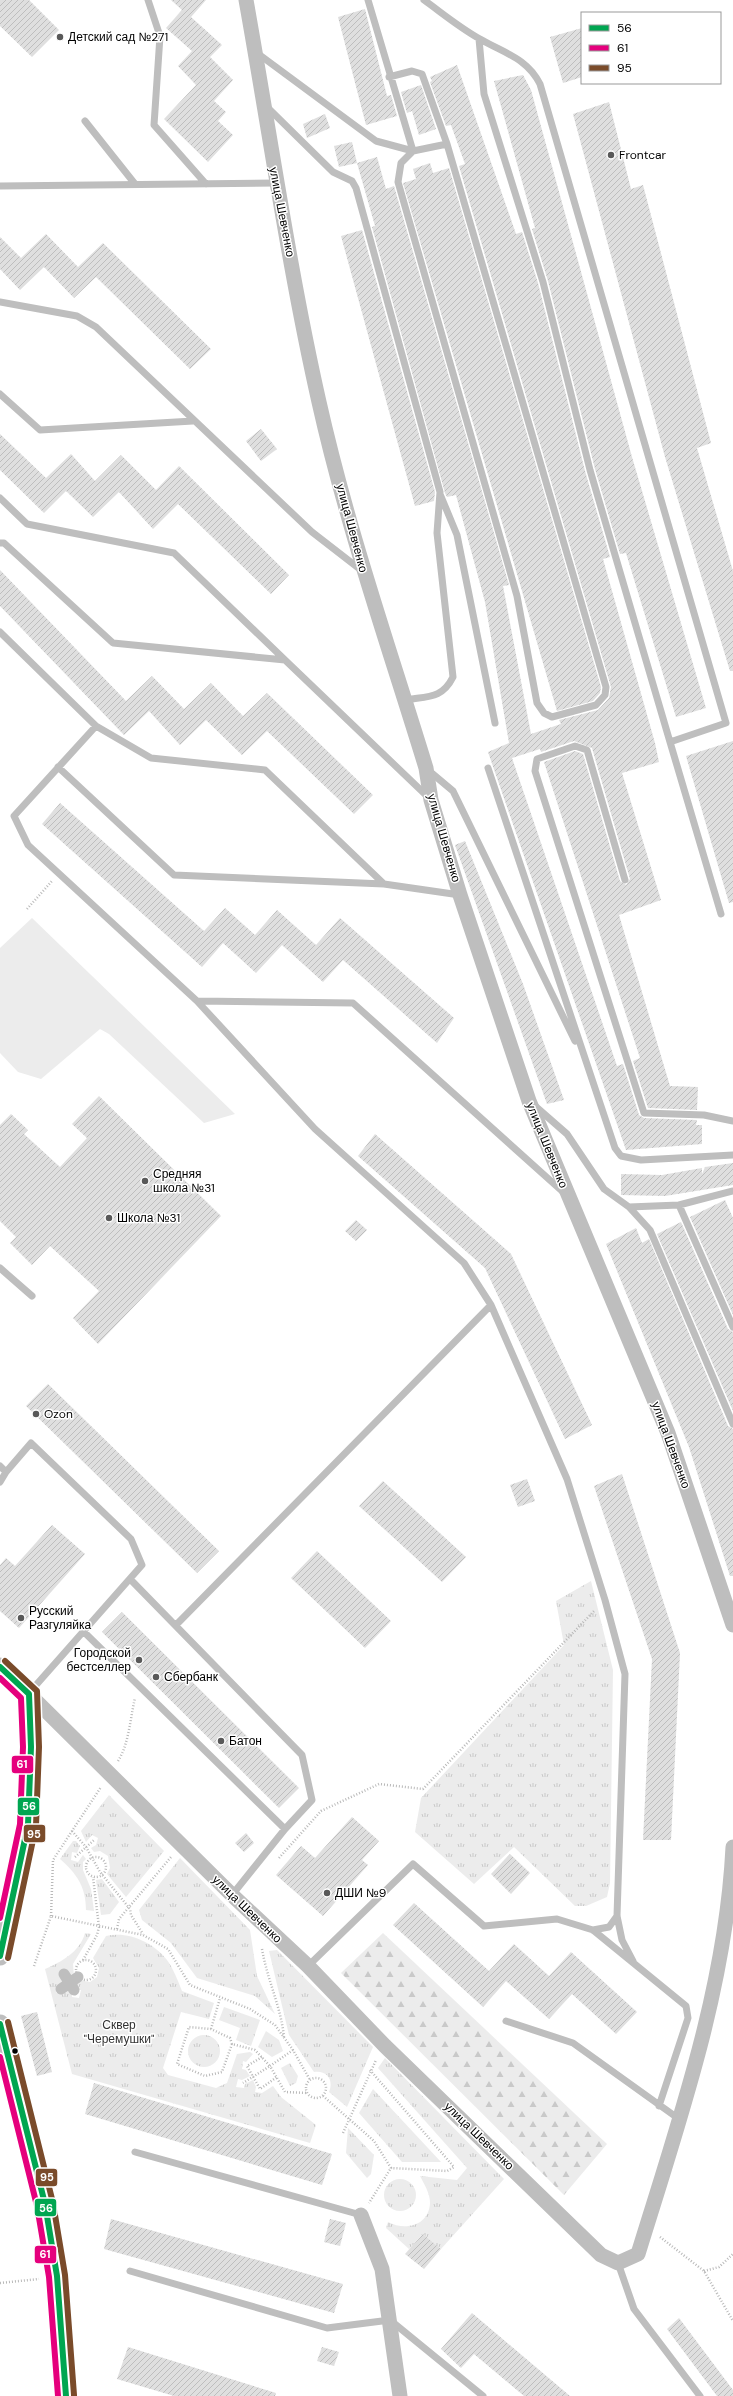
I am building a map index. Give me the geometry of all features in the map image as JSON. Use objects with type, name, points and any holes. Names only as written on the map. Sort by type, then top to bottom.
[{"type":"street","name":"улица Шевченко","points":[[246,0],[256,52],[276,183],[319,403],[364,572],[426,768],[431,800],[460,895],[529,1101],[567,1195],[668,1433],[733,1625]]},
{"type":"street","name":"улица Шевченко","points":[[0,1667],[232,1895],[308,1966],[385,2046],[601,2255],[618,2263]]},
{"type":"street","points":[[0,1956],[6,1896],[28,1825],[30,1747],[29,1694]]},
{"type":"street","points":[[618,2263],[638,2254],[711,2009],[730,1898],[733,1847]]},
{"type":"street","points":[[0,2024],[45,2204],[57,2276],[66,2396]]},
{"type":"street","points":[[361,2215],[382,2269],[400,2396]]},
{"type":"lane","points":[[148,0],[160,36],[154,124],[206,184]]},
{"type":"lane","points":[[368,0],[413,151]]},
{"type":"lane","points":[[424,0],[479,39],[521,60],[535,74],[540,84],[726,723],[670,742]]},
{"type":"lane","points":[[479,39],[484,94],[543,282],[590,470],[721,914]]},
{"type":"lane","points":[[256,52],[376,141],[413,151],[447,144]]},
{"type":"lane","points":[[390,77],[412,71],[422,74],[447,144],[606,687],[605,695],[596,705],[552,717],[544,713],[537,703],[517,596],[398,182],[401,163],[413,151]]},
{"type":"lane","points":[[264,103],[332,172],[352,182],[356,188],[440,492],[457,535],[495,724]]},
{"type":"lane","points":[[85,121],[135,184]]},
{"type":"lane","points":[[0,186],[276,183]]},
{"type":"lane","points":[[0,302],[77,316],[96,327],[193,421],[312,532],[364,572]]},
{"type":"lane","points":[[0,394],[40,430],[193,421]]},
{"type":"lane","points":[[405,700],[440,693],[447,688],[453,677],[437,533],[440,492]]},
{"type":"lane","points":[[0,498],[27,524],[174,553],[431,800]]},
{"type":"lane","points":[[0,543],[4,543],[113,643],[285,660]]},
{"type":"lane","points":[[0,632],[96,726],[152,758],[265,770],[384,884]]},
{"type":"lane","points":[[96,726],[14,816],[28,845],[57,874],[197,1001],[315,1129],[464,1263],[491,1305],[567,1478],[606,1600],[625,1674],[617,1916],[622,1940],[633,1961]]},
{"type":"lane","points":[[625,880],[586,750],[575,746],[537,760],[535,772],[644,1113],[704,1114],[733,1121]]},
{"type":"lane","points":[[58,767],[174,875],[384,884],[460,895]]},
{"type":"lane","points":[[426,768],[452,791],[586,1063]]},
{"type":"lane","points":[[488,768],[615,1148],[621,1156],[641,1160],[733,1155]]},
{"type":"lane","points":[[197,1001],[353,1003],[567,1195]]},
{"type":"lane","points":[[529,1101],[567,1134],[604,1190],[629,1207],[650,1230],[733,1424]]},
{"type":"lane","points":[[629,1207],[679,1205],[733,1191]]},
{"type":"lane","points":[[679,1205],[733,1328]]},
{"type":"lane","points":[[0,1268],[32,1296]]},
{"type":"lane","points":[[176,1625],[491,1305]]},
{"type":"lane","points":[[0,1482],[6,1472],[31,1443],[131,1539],[142,1564],[29,1694]]},
{"type":"lane","points":[[0,1466],[6,1472]]},
{"type":"lane","points":[[130,1579],[302,1755],[312,1800],[285,1829],[232,1895]]},
{"type":"lane","points":[[83,1631],[138,1683],[285,1829]]},
{"type":"lane","points":[[308,1966],[412,1864],[484,1926],[557,1919],[593,1930],[633,1961],[686,2006],[688,2018],[659,2106]]},
{"type":"lane","points":[[593,1930],[608,1927],[617,1916]]},
{"type":"lane","points":[[506,2021],[573,2043],[679,2119]]},
{"type":"lane","points":[[135,2152],[361,2215]]},
{"type":"lane","points":[[618,2263],[634,2309],[700,2396]]},
{"type":"lane","points":[[130,2271],[327,2328],[390,2320],[484,2396]]},
{"type":"path","points":[[27,909],[57,874]]},
{"type":"path","points":[[277,1861],[321,1811],[379,1784],[423,1789],[606,1600]]},
{"type":"path","points":[[34,1966],[51,1916],[53,1860],[126,1749],[126,1737],[138,1683]]},
{"type":"path","points":[[72,1831],[86,1847],[91,1858],[103,1875],[130,1909],[131,1915],[143,1935]]},
{"type":"path","points":[[75,1856],[94,1840]]},
{"type":"path","points":[[117,1929],[119,1920],[130,1909],[180,1844]]},
{"type":"path","points":[[91,1858],[101,1858],[106,1863],[107,1870],[103,1875],[93,1877]]},
{"type":"path","points":[[83,1960],[97,1935],[99,1927],[93,1877],[88,1873],[86,1867],[91,1858]]},
{"type":"path","points":[[51,1916],[143,1935],[168,1949],[190,1986],[250,2008],[275,2025],[293,2050],[310,2080]]},
{"type":"path","points":[[262,1949],[266,1975],[283,2024],[284,2037]]},
{"type":"path","points":[[211,2029],[220,1998]]},
{"type":"path","points":[[189,2027],[211,2029],[230,2038],[232,2044],[222,2072],[205,2076],[177,2064],[189,2027]]},
{"type":"path","points":[[232,2044],[255,2050],[270,2066],[285,2092],[308,2093]]},
{"type":"path","points":[[343,2133],[370,2070],[385,2046]]},
{"type":"path","points":[[243,2083],[293,2050]]},
{"type":"path","points":[[262,2057],[247,2066],[260,2089],[277,2077]]},
{"type":"path","points":[[370,2070],[454,2167],[447,2172],[391,2168]]},
{"type":"path","points":[[317,2078],[323,2081],[326,2090],[323,2096],[314,2098],[308,2093],[306,2085],[310,2080],[317,2078]]},
{"type":"path","points":[[323,2096],[374,2141],[391,2168]]},
{"type":"path","points":[[361,2215],[391,2168]]},
{"type":"path","points":[[646,2227],[704,2271],[733,2321]]},
{"type":"path","points":[[704,2271],[719,2267],[733,2254]]},
{"type":"path","points":[[0,2283],[46,2278]]},
{"type":"green space","points":[[32,918],[235,1114],[204,1123],[109,1034],[100,1029],[41,1079],[18,1072],[0,1053],[0,948]]},
{"type":"green space","points":[[591,1581],[613,1670],[610,1883],[607,1897],[586,1906],[575,1906],[514,1847],[474,1884],[415,1832],[421,1798],[564,1645],[556,1601]]},
{"type":"green space","points":[[109,1795],[164,1851],[126,1897],[107,1874],[110,1868],[108,1856],[100,1851],[94,1852],[91,1848],[96,1845],[98,1838],[92,1835],[86,1842],[81,1831]]},
{"type":"green space","points":[[73,1841],[76,1841],[80,1846],[77,1853],[72,1852],[71,1860],[78,1862],[83,1855],[86,1859],[83,1862],[83,1870],[91,1889],[94,1911],[86,1910],[84,1894],[76,1876],[60,1859]]},
{"type":"green space","points":[[180,1858],[250,1930],[257,1976],[275,2014],[255,1996],[197,1978],[171,1943],[142,1920],[139,1910]]},
{"type":"green space","points":[[102,1879],[119,1902],[110,1914],[101,1915],[96,1880]]},
{"type":"green space","name":"Сквер \"Черемушки\"","points":[[85,1933],[91,1934],[73,1964],[74,1977],[68,1975],[69,1971],[61,1969],[59,1977],[64,1978],[61,1985],[57,1985],[56,1993],[63,1994],[69,1986],[72,1992],[72,1997],[79,1998],[81,1990],[77,1990],[73,1983],[78,1980],[90,1982],[97,1977],[99,1968],[93,1958],[106,1936],[123,1935],[140,1939],[147,1943],[155,1948],[167,1960],[182,1991],[214,2003],[209,2019],[181,2012],[163,2068],[168,2075],[216,2088],[227,2083],[237,2054],[250,2052],[253,2054],[246,2062],[243,2061],[242,2069],[246,2070],[250,2076],[242,2080],[238,2079],[236,2087],[244,2088],[245,2084],[253,2080],[256,2087],[255,2092],[262,2093],[273,2086],[281,2097],[316,2125],[310,2143],[72,2074],[45,1969],[69,1956],[79,1946]]},
{"type":"green space","points":[[383,1933],[607,2144],[564,2195],[341,1973]]},
{"type":"green space","points":[[277,1950],[373,2047],[347,2107],[329,2092],[331,2084],[326,2074],[314,2072],[289,2035],[269,1951]]},
{"type":"green space","points":[[224,2007],[260,2020],[251,2046],[236,2040],[240,2028],[219,2020]]},
{"type":"green space","points":[[266,2031],[279,2040],[283,2051],[272,2057],[258,2047]]},
{"type":"green space","points":[[201,2035],[207,2035],[217,2042],[220,2051],[219,2057],[213,2064],[207,2067],[201,2067],[191,2060],[188,2054],[188,2048],[195,2038]]},
{"type":"green space","points":[[385,2058],[504,2179],[441,2249],[423,2234],[409,2249],[386,2228],[388,2222],[402,2226],[415,2224],[421,2221],[429,2211],[430,2199],[420,2176],[457,2180],[467,2168],[378,2068]]},
{"type":"green space","points":[[290,2063],[298,2076],[296,2083],[290,2086],[281,2068]]},
{"type":"green space","points":[[373,2089],[441,2162],[402,2162],[359,2113]]},
{"type":"green space","points":[[348,2128],[374,2155],[371,2174],[367,2178],[346,2153]]},
{"type":"green space","points":[[400,2179],[411,2184],[416,2195],[411,2206],[400,2211],[389,2206],[384,2195],[389,2184]]},
{"type":"building","points":[[0,0],[29,0],[59,30],[32,57],[0,26]]},
{"type":"building","points":[[171,0],[206,0],[191,17],[222,45],[210,57],[233,80],[214,101],[226,112],[218,121],[233,135],[208,162],[164,119],[196,85],[178,66],[192,51],[166,28],[182,10]]},
{"type":"building","points":[[365,9],[387,96],[391,95],[397,116],[366,125],[338,17]]},
{"type":"building","points":[[581,28],[581,77],[563,83],[550,37]]},
{"type":"building","points":[[457,65],[516,234],[522,232],[538,283],[585,471],[610,557],[603,559],[655,743],[659,762],[622,773],[661,900],[619,915],[670,1086],[698,1087],[697,1110],[648,1108],[633,1061],[640,1058],[544,762],[575,751],[583,754],[620,881],[626,885],[630,879],[592,748],[574,741],[541,752],[540,749],[512,758],[617,1066],[623,1064],[639,1115],[644,1118],[697,1120],[696,1125],[702,1125],[702,1144],[626,1150],[488,752],[509,743],[485,602],[456,495],[447,497],[445,493],[372,227],[375,226],[357,163],[377,157],[386,189],[394,186],[509,585],[503,586],[531,734],[561,724],[559,720],[598,710],[609,698],[611,687],[459,166],[465,164],[451,125],[446,126],[430,82],[432,81],[430,77]]},
{"type":"building","points":[[523,75],[531,90],[632,457],[706,708],[676,717],[626,553],[620,554],[595,469],[548,281],[532,229],[535,228],[494,81]]},
{"type":"building","points":[[421,85],[436,129],[419,135],[412,111],[407,113],[401,92]]},
{"type":"building","points":[[609,102],[631,189],[643,185],[711,443],[697,448],[733,571],[733,671],[730,671],[665,457],[573,114]]},
{"type":"building","points":[[325,114],[330,128],[307,138],[303,124]]},
{"type":"building","points":[[352,142],[357,163],[339,167],[334,146]]},
{"type":"building","points":[[430,163],[433,173],[449,168],[601,687],[600,693],[593,701],[557,711],[403,183],[416,179],[413,169]]},
{"type":"building","points":[[362,230],[435,492],[434,501],[415,506],[341,236]]},
{"type":"building","points":[[46,234],[78,267],[103,243],[211,349],[190,369],[96,277],[74,298],[44,267],[20,290],[0,269],[0,237],[21,258]]},
{"type":"building","points":[[261,429],[277,449],[261,461],[246,441]]},
{"type":"building","points":[[0,434],[46,478],[71,454],[95,481],[121,455],[156,490],[179,466],[289,575],[271,594],[178,504],[153,529],[119,492],[93,517],[66,491],[44,513],[0,470]]},
{"type":"building","points":[[0,570],[126,701],[152,676],[184,709],[211,683],[243,716],[267,693],[373,795],[354,814],[267,731],[242,755],[206,720],[180,745],[149,711],[124,735],[0,606]]},
{"type":"building","points":[[733,741],[733,902],[729,903],[686,756]]},
{"type":"building","points":[[60,803],[204,931],[225,908],[255,935],[277,910],[316,945],[340,918],[454,1018],[437,1043],[343,960],[323,982],[282,945],[256,973],[223,943],[202,967],[42,824]]},
{"type":"building","points":[[465,841],[523,984],[564,1100],[547,1104],[455,845]]},
{"type":"building","name":"Школа №31","points":[[99,1096],[221,1216],[98,1344],[73,1318],[99,1291],[50,1246],[32,1265],[10,1243],[16,1237],[0,1221],[0,1125],[11,1114],[28,1130],[24,1134],[60,1167],[87,1138],[72,1124]]},
{"type":"building","points":[[375,1134],[511,1254],[592,1425],[565,1439],[485,1268],[358,1156]]},
{"type":"building","points":[[733,1163],[733,1185],[665,1196],[621,1195],[621,1174],[662,1175],[702,1168],[702,1174],[705,1167]]},
{"type":"building","points":[[725,1200],[733,1218],[733,1315],[690,1217]]},
{"type":"building","points":[[356,1220],[367,1230],[356,1241],[345,1231]]},
{"type":"building","points":[[681,1222],[728,1329],[733,1332],[733,1411],[657,1234]]},
{"type":"building","points":[[636,1228],[642,1243],[649,1239],[728,1426],[733,1429],[733,1576],[730,1576],[689,1447],[606,1244]]},
{"type":"building","points":[[48,1384],[219,1551],[197,1573],[26,1406]]},
{"type":"building","points":[[622,1474],[680,1653],[671,1840],[643,1840],[652,1659],[594,1486]]},
{"type":"building","points":[[527,1479],[535,1501],[518,1507],[510,1485]]},
{"type":"building","points":[[383,1481],[466,1557],[442,1582],[359,1506]]},
{"type":"building","points":[[52,1525],[85,1554],[19,1628],[0,1611],[0,1565],[6,1558],[15,1566]]},
{"type":"building","points":[[317,1551],[391,1621],[365,1648],[291,1578]]},
{"type":"building","points":[[122,1612],[299,1788],[279,1808],[102,1632]]},
{"type":"building","points":[[352,1817],[379,1841],[362,1860],[368,1865],[323,1916],[276,1875],[301,1846],[315,1858]]},
{"type":"building","points":[[246,1833],[254,1843],[244,1852],[235,1843]]},
{"type":"building","points":[[510,1854],[530,1873],[511,1894],[491,1874]]},
{"type":"building","points":[[414,1903],[489,1971],[514,1944],[549,1976],[571,1952],[637,2012],[616,2034],[572,1994],[549,2019],[506,1981],[483,2007],[393,1925]]},
{"type":"building","points":[[37,2012],[52,2072],[37,2076],[21,2016]]},
{"type":"building","points":[[94,2083],[332,2154],[322,2185],[85,2114]]},
{"type":"building","points":[[111,2219],[343,2284],[334,2313],[104,2249]]},
{"type":"building","points":[[330,2219],[346,2223],[340,2246],[324,2242]]},
{"type":"building","points":[[423,2234],[441,2249],[424,2269],[405,2254]]},
{"type":"building","points":[[472,2313],[570,2396],[524,2396],[474,2354],[461,2368],[441,2349]]},
{"type":"building","points":[[679,2318],[733,2390],[733,2396],[717,2396],[667,2329]]},
{"type":"building","points":[[128,2347],[276,2393],[275,2396],[174,2396],[117,2379]]},
{"type":"building","points":[[322,2347],[339,2352],[334,2366],[317,2361]]},
{"type":"transit line","name":"95","points":[[5,1661],[37,1691],[39,1747],[36,1826],[8,1958]]},
{"type":"transit line","name":"56","points":[[0,1667],[29,1694],[31,1747],[28,1825],[0,1956]]},
{"type":"transit line","name":"61","points":[[0,1678],[21,1698],[23,1747],[20,1824],[0,1918]]},
{"type":"transit line","name":"95","points":[[8,2022],[53,2203],[65,2275],[74,2395]]},
{"type":"transit line","name":"56","points":[[0,2024],[45,2204],[57,2276],[66,2396]]},
{"type":"transit line","name":"61","points":[[0,2057],[37,2206],[49,2277],[58,2396]]},
{"type":"place","name":"Детский сад №271","points":[[60,37]]},
{"type":"place","name":"Frontcar","points":[[611,155]]},
{"type":"place","name":"Средняя школа №31","points":[[145,1181]]},
{"type":"place","name":"Школа №31","points":[[109,1218]]},
{"type":"place","name":"Ozon","points":[[36,1414]]},
{"type":"place","name":"Русский Разгуляйка","points":[[21,1618]]},
{"type":"place","name":"Городской бестселлер","points":[[139,1660]]},
{"type":"place","name":"Сбербанк","points":[[156,1677]]},
{"type":"place","name":"Батон","points":[[221,1741]]},
{"type":"place","name":"ДШИ №9","points":[[327,1893]]}]
